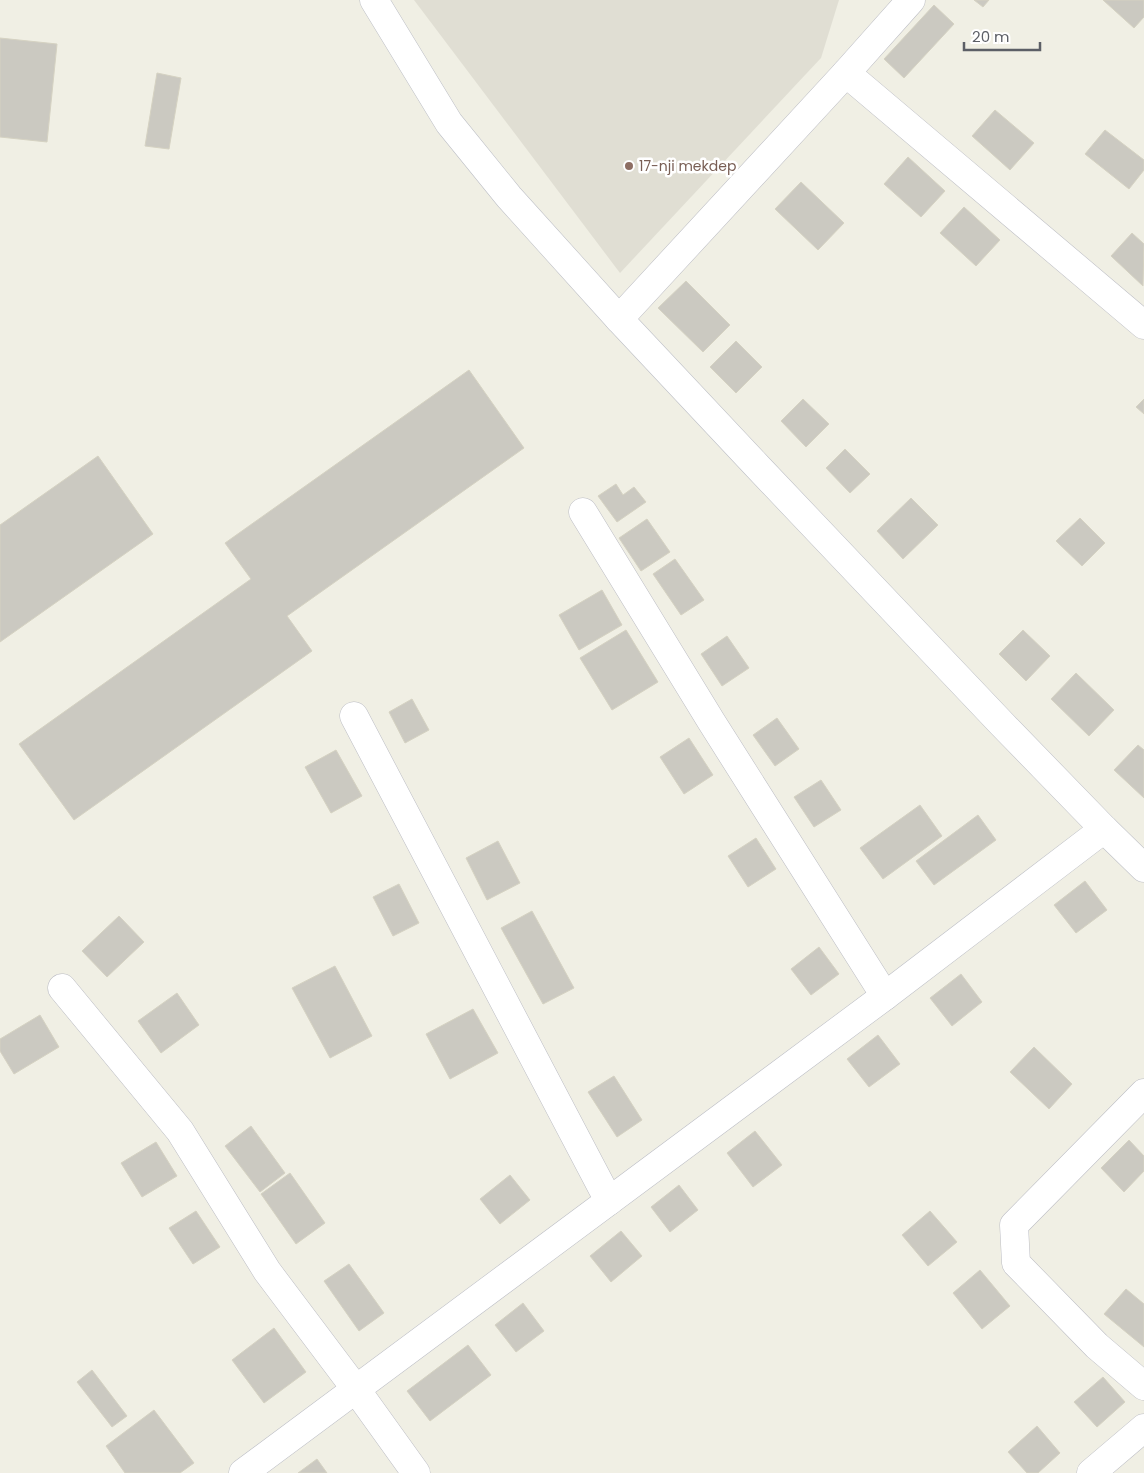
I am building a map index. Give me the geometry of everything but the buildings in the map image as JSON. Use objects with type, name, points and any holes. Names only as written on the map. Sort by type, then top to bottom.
[{"type":"street","points":[[374,0],[449,123],[509,197],[756,466],[1104,829],[1144,868]]},
{"type":"street","points":[[619,319],[911,0]]},
{"type":"street","points":[[846,73],[1144,325]]},
{"type":"street","points":[[582,512],[711,721],[885,996]]},
{"type":"street","points":[[354,716],[610,1201]]},
{"type":"street","points":[[243,1473],[885,996],[1104,829]]},
{"type":"street","points":[[62,988],[180,1131],[267,1270],[356,1388],[416,1473]]},
{"type":"street","points":[[1144,1093],[1014,1225],[1016,1263],[1097,1346],[1144,1386]]},
{"type":"street","points":[[1090,1473],[1144,1428]]},
{"type":"shaded area","name":"17-nji mekdep","points":[[414,0],[839,0],[821,58],[620,273]]},
{"type":"place","name":"17-nji mekdep","points":[[629,166]]}]
